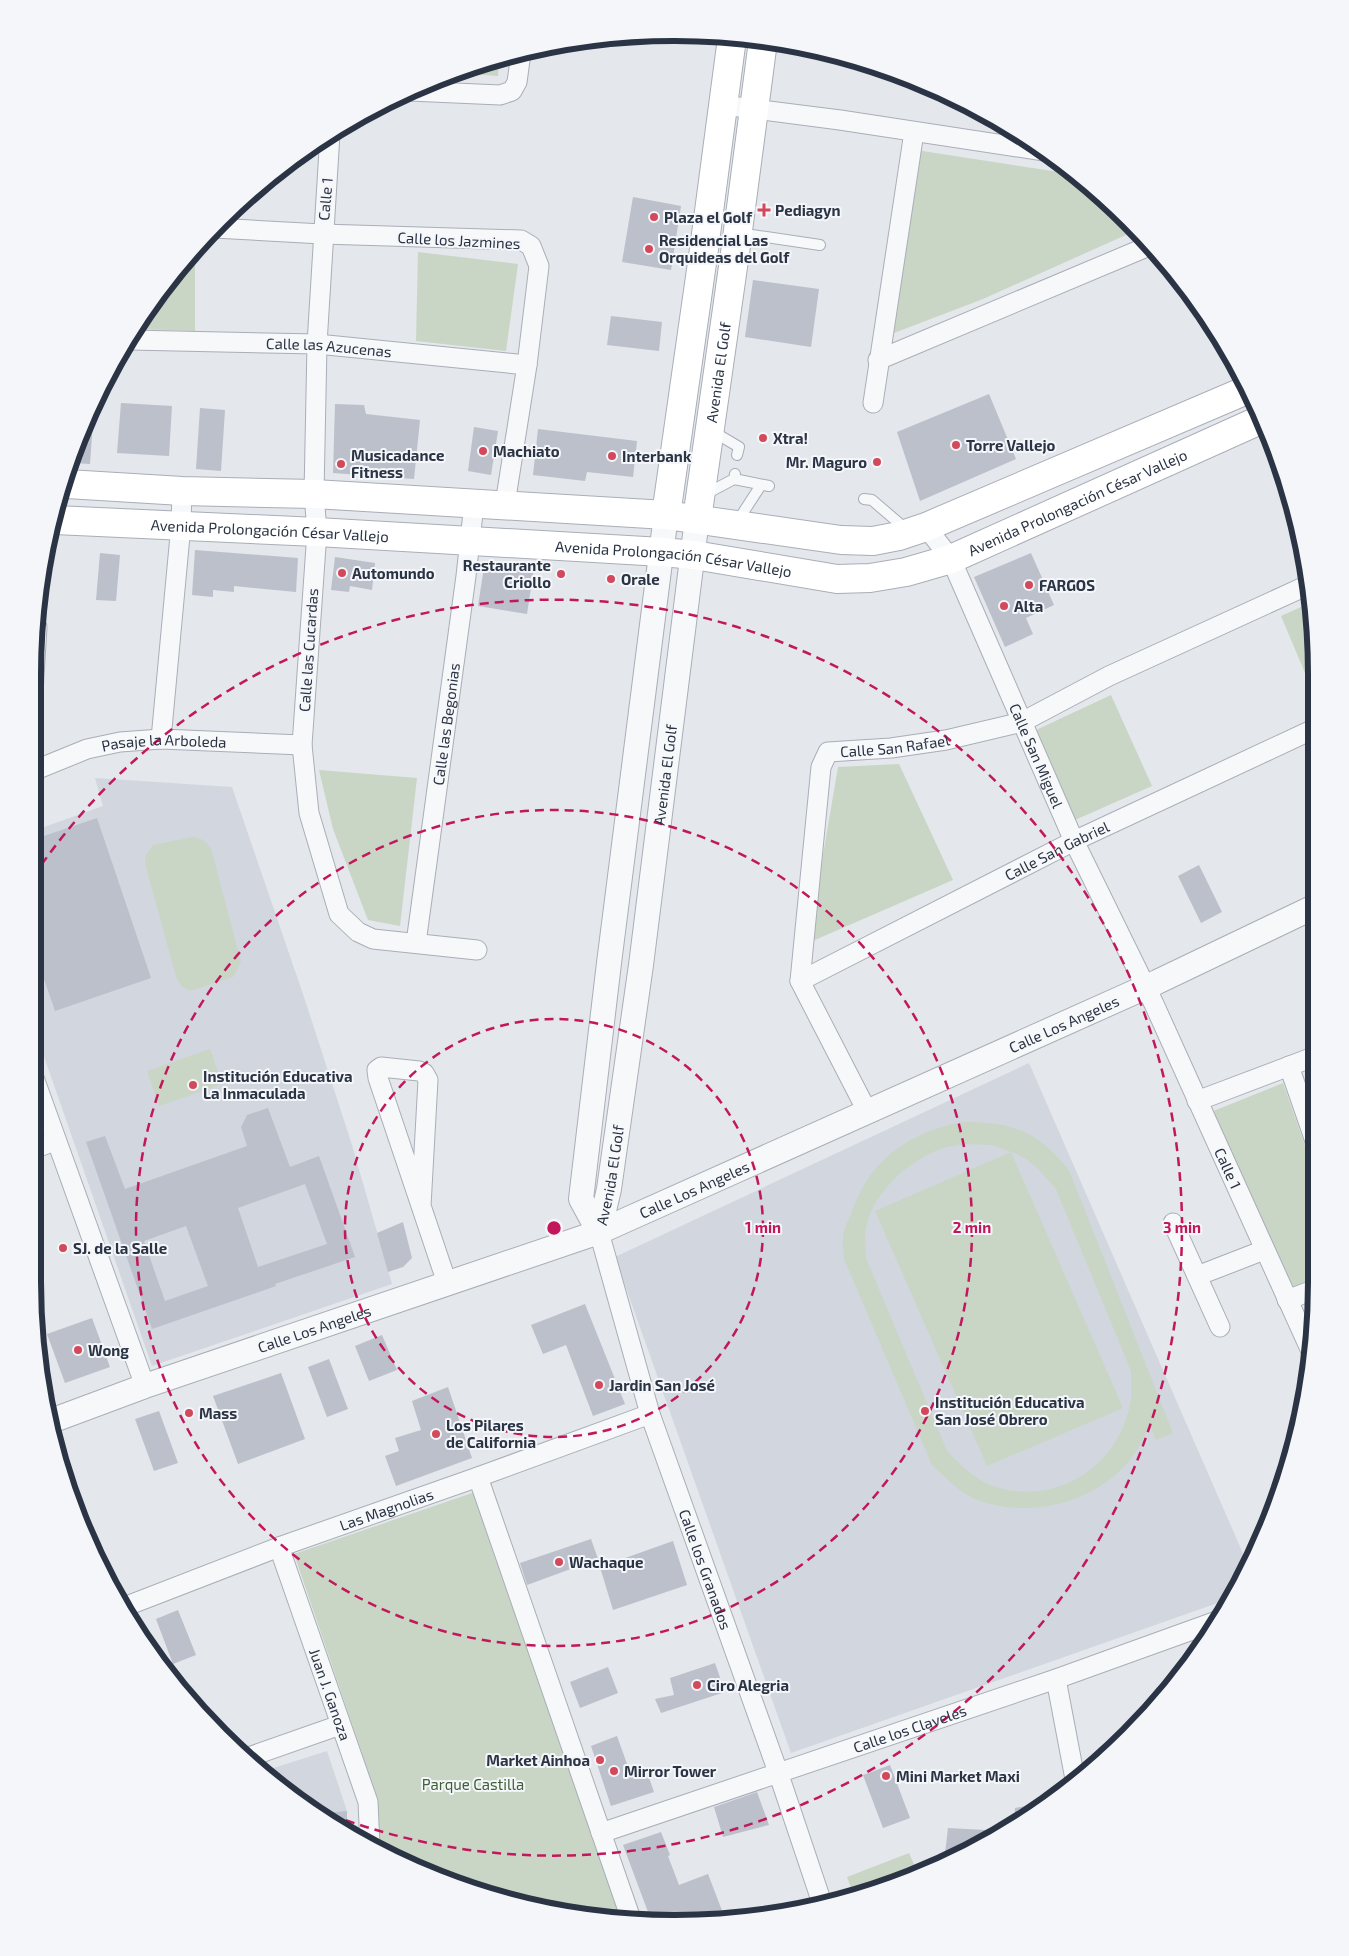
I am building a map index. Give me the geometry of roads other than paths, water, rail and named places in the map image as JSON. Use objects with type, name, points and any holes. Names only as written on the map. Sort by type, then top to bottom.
[{"type":"main road","name":"Avenida El Golf","points":[[666,515],[731,44]]},
{"type":"main road","name":"Avenida El Golf","points":[[699,508],[762,48]]},
{"type":"main road","points":[[704,249],[736,243]]},
{"type":"main road","points":[[71,484],[182,491],[314,494],[666,515],[699,508],[735,525],[842,540],[873,541],[918,530],[1241,392]]},
{"type":"main road","name":"Avenida Prolongación César Vallejo","points":[[61,520],[317,532],[662,552],[694,555],[837,578],[870,578],[906,572],[951,559],[1255,422]]},
{"type":"street","points":[[426,92],[500,95],[512,91],[517,82],[520,61]]},
{"type":"street","points":[[723,105],[1027,148]]},
{"type":"street","points":[[873,403],[914,132]]},
{"type":"street","name":"Calle 1","points":[[322,234],[329,144]]},
{"type":"street","name":"Calle los Jazmines","points":[[225,229],[322,234],[521,240],[531,246],[539,266],[527,365],[505,504]]},
{"type":"street","name":"Calle las Cucardas","points":[[322,234],[316,344],[314,494],[317,532],[302,745],[309,813],[339,914],[358,932],[373,939],[477,950]]},
{"type":"street","points":[[878,360],[1143,249]]},
{"type":"street","name":"Calle las Azucenas","points":[[137,340],[316,344],[527,365]]},
{"type":"street","points":[[161,739],[181,525],[182,491]]},
{"type":"street","name":"Calle las Begonias","points":[[416,943],[474,504]]},
{"type":"street","name":"Avenida El Golf","points":[[599,1232],[609,1189],[641,966],[699,508]]},
{"type":"street","name":"Avenida El Golf","points":[[599,1232],[581,1199],[666,515]]},
{"type":"street","name":"Calle San Miguel","points":[[918,530],[951,559],[1074,841],[1145,987]]},
{"type":"street","name":"Calle San Rafael","points":[[800,981],[821,767],[828,752],[891,748],[946,740],[1022,722],[1109,676],[1301,588]]},
{"type":"street","name":"Calle San Gabriel","points":[[800,981],[1074,841],[1308,732]]},
{"type":"street","name":"Pasaje la Arboleda","points":[[41,767],[87,749],[120,742],[161,739],[302,745]]},
{"type":"street","name":"Calle Los Angeles","points":[[56,1418],[145,1386],[599,1232],[1145,987],[1308,910]]},
{"type":"street","points":[[609,964],[641,966]]},
{"type":"street","points":[[800,981],[868,1111]]},
{"type":"street","name":"Calle 1","points":[[1145,987],[1305,1338]]},
{"type":"street","points":[[1197,1101],[1308,1059]]},
{"type":"street","points":[[1289,1066],[1308,1121]]},
{"type":"street","points":[[421,1206],[428,1080],[424,1073],[419,1071],[381,1067],[377,1070],[378,1078],[446,1283]]},
{"type":"street","points":[[41,1101],[145,1386]]},
{"type":"street","points":[[41,1146],[55,1141]]},
{"type":"street","points":[[1173,1223],[1220,1327]]},
{"type":"street","name":"Calle los Granados","points":[[599,1232],[650,1414],[778,1772],[820,1897]]},
{"type":"street","points":[[1197,1276],[1264,1250]]},
{"type":"street","points":[[1287,1300],[1307,1292]]},
{"type":"street","name":"Las Magnolias","points":[[130,1605],[279,1547],[650,1414]]},
{"type":"street","points":[[478,1477],[629,1913]]},
{"type":"street","name":"Juan J. Ganoza","points":[[279,1547],[368,1802],[370,1836]]},
{"type":"street","name":"Calle los Claveles","points":[[601,1833],[1056,1679],[1205,1626]]},
{"type":"street","points":[[1056,1679],[1074,1773]]},
{"type":"street","points":[[254,1755],[340,1725]]},
{"type":"lane","points":[[736,243],[820,245]]},
{"type":"lane","points":[[710,430],[738,447],[738,455]]},
{"type":"lane","points":[[699,508],[735,476],[765,486],[735,525]]},
{"type":"lane","points":[[864,499],[872,500],[918,530]]},
{"type":"place","name":"Pediagyn","points":[[764,210]]},
{"type":"place","name":"Plaza el Golf","points":[[654,217]]},
{"type":"place","name":"Residencial Las Orquideas del Golf","points":[[649,249]]},
{"type":"place","name":"Xtra!","points":[[763,438]]},
{"type":"place","name":"Torre Vallejo","points":[[956,445]]},
{"type":"place","name":"Machiato","points":[[483,451]]},
{"type":"place","name":"Interbank","points":[[612,456]]},
{"type":"place","name":"Mr. Maguro","points":[[877,462]]},
{"type":"place","name":"Musicadance Fitness","points":[[341,464]]},
{"type":"place","name":"Automundo","points":[[342,573]]},
{"type":"place","name":"Restaurante Criollo","points":[[561,574]]},
{"type":"place","name":"Orale","points":[[611,579]]},
{"type":"place","name":"FARGOS","points":[[1029,585]]},
{"type":"place","name":"Alta","points":[[1004,606]]},
{"type":"place","name":"Institución Educativa La Inmaculada","points":[[193,1085]]},
{"type":"place","name":"SJ. de la Salle","points":[[63,1248]]},
{"type":"place","name":"Wong","points":[[78,1350]]},
{"type":"place","name":"Jardin San José","points":[[599,1385]]},
{"type":"place","name":"Institución Educativa San José Obrero","points":[[925,1411]]},
{"type":"place","name":"Mass","points":[[189,1413]]},
{"type":"place","name":"Los Pilares de California","points":[[436,1434]]},
{"type":"place","name":"Wachaque","points":[[559,1562]]},
{"type":"place","name":"Ciro Alegria","points":[[697,1685]]},
{"type":"place","name":"Market Ainhoa","points":[[600,1760]]},
{"type":"place","name":"Mirror Tower","points":[[614,1771]]},
{"type":"place","name":"Mini Market Maxi","points":[[886,1776]]},
{"type":"park label","name":"Parque Castilla","points":[[473,1784]]}]
